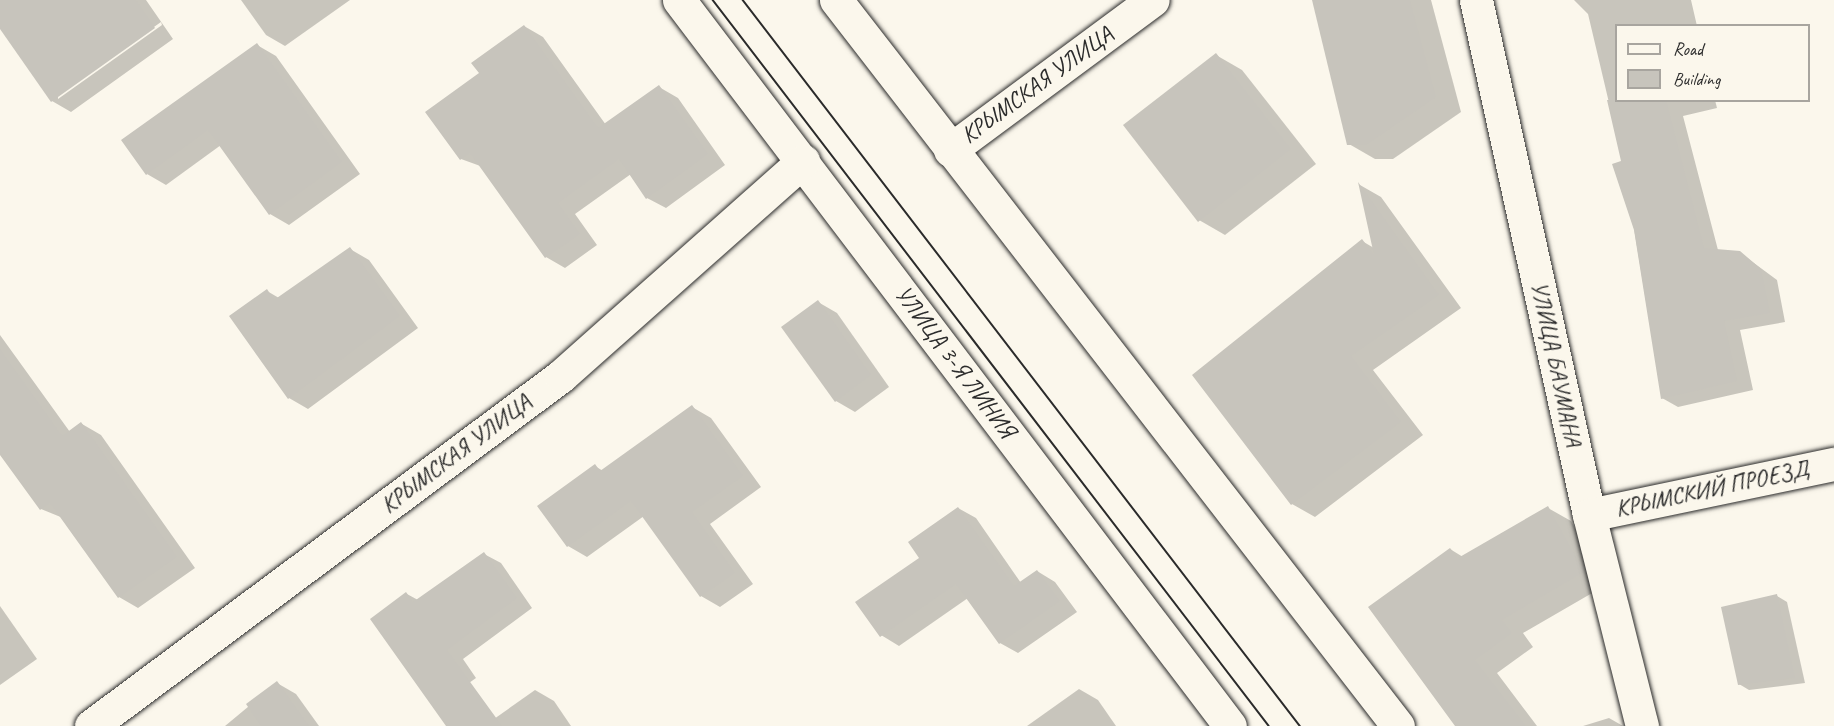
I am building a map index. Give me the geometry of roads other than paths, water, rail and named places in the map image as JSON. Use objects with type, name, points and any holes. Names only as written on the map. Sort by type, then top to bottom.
[{"type":"street","name":"УЛИЦА 3-Я ЛИНИЯ","points":[[679,0],[1230,726]]},
{"type":"street","points":[[836,0],[1398,726]]},
{"type":"street","name":"КРЫМСКАЯ УЛИЦА","points":[[950,150],[1153,0]]},
{"type":"street","name":"УЛИЦА БАУМАНА","points":[[1476,0],[1589,515],[1642,726]]},
{"type":"street","name":"КРЫМСКАЯ УЛИЦА","points":[[91,726],[561,376],[803,161]]},
{"type":"street","name":"КРЫМСКИЙ ПРОЕЗД","points":[[1589,515],[1834,464]]},
{"type":"tram line","points":[[713,0],[1269,726]]},
{"type":"tram line","points":[[743,0],[1300,726]]}]
